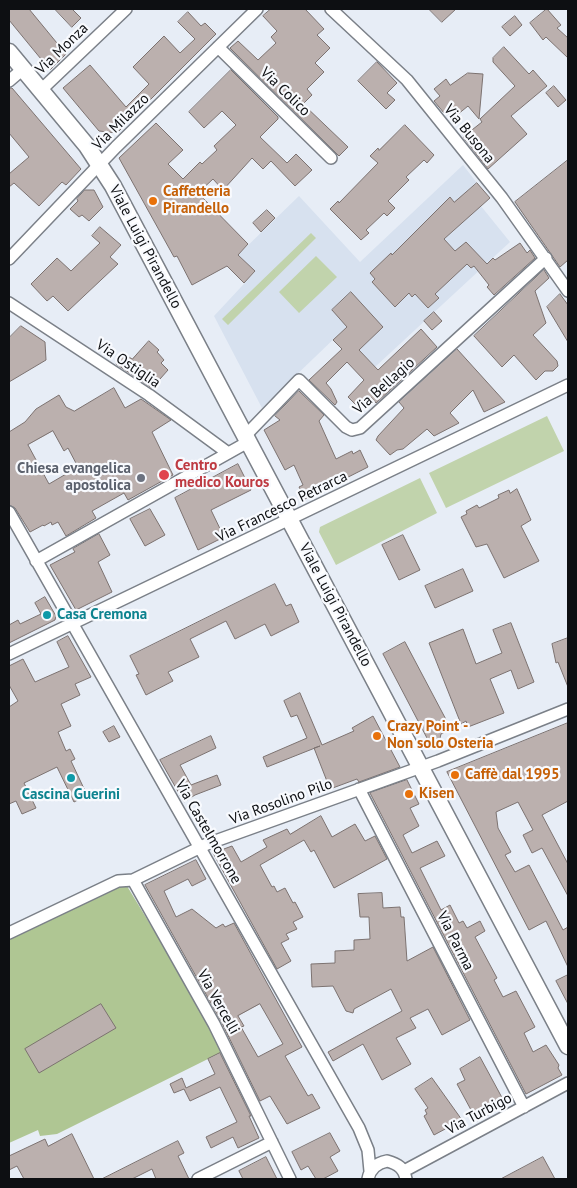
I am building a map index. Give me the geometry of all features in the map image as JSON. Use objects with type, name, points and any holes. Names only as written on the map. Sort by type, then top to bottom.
[{"type":"main road","name":"Viale Luigi Pirandello","points":[[9,52],[88,146],[100,164],[422,767],[568,1046]]},
{"type":"street","name":"Via Monza","points":[[41,90],[126,9]]},
{"type":"street","name":"Via Milazzo","points":[[9,258],[100,164],[257,9]]},
{"type":"street","name":"Via Busona","points":[[331,9],[407,80],[502,198],[568,291]]},
{"type":"street","name":"Via Colico","points":[[218,47],[331,158]]},
{"type":"street","points":[[9,81],[23,69]]},
{"type":"street","name":"Via Bellagio","points":[[247,439],[299,380],[346,427],[352,430],[360,428],[546,258]]},
{"type":"street","name":"Via Ostiglia","points":[[9,304],[149,396],[228,453]]},
{"type":"street","name":"Via Francesco Petrarca","points":[[9,654],[290,520],[568,384]]},
{"type":"street","points":[[36,560],[228,453],[247,439]]},
{"type":"street","name":"Via Castelmorrone","points":[[9,512],[359,1128],[368,1150],[369,1175]]},
{"type":"street","name":"Via Rosolino Pilo","points":[[9,933],[118,881],[132,880],[199,848],[422,767],[568,709]]},
{"type":"street","name":"Via Parma","points":[[359,789],[524,1107]]},
{"type":"street","name":"Via Vercelli","points":[[132,880],[214,1024],[290,1179]]},
{"type":"street","name":"Via Turbigo","points":[[405,1175],[568,1082]]},
{"type":"street","points":[[198,1179],[272,1142]]},
{"type":"street","points":[[369,1175],[381,1163],[387,1162],[400,1166],[405,1175]]},
{"type":"shaded area","points":[[463,165],[477,183],[468,190],[510,242],[375,367],[341,332],[262,408],[214,316],[255,272],[238,255],[299,196],[360,262]]},
{"type":"green space","points":[[311,233],[316,238],[228,325],[222,319]]},
{"type":"green space","points":[[316,256],[337,277],[299,313],[279,292]]},
{"type":"green space","points":[[547,416],[564,451],[446,508],[429,473]]},
{"type":"green space","points":[[420,478],[437,513],[336,565],[319,532],[320,527]]},
{"type":"green space","points":[[118,885],[127,886],[224,1051],[57,1134],[40,1136],[38,1130],[9,1143],[9,938]]},
{"type":"building","points":[[9,9],[29,9],[66,54],[50,70],[9,20]]},
{"type":"building","points":[[55,9],[72,9],[81,18],[72,27]]},
{"type":"building","points":[[271,9],[305,9],[324,29],[317,35],[330,48],[315,63],[324,72],[307,89],[312,95],[303,104],[348,147],[339,156],[230,48],[238,41],[258,60],[276,43],[271,37],[277,31],[263,16]]},
{"type":"building","points":[[429,9],[456,9],[442,22]]},
{"type":"building","points":[[547,9],[561,25],[557,28],[568,38],[568,58],[546,37],[543,40],[530,23]]},
{"type":"building","points":[[188,12],[201,26],[205,23],[216,34],[117,133],[99,131],[63,88],[90,65],[126,107],[149,84],[133,67],[164,36],[180,53],[195,39],[178,22]]},
{"type":"building","points":[[515,16],[522,25],[510,36],[502,27]]},
{"type":"building","points":[[504,47],[529,74],[533,70],[547,86],[511,116],[527,134],[488,169],[463,137],[482,122],[480,119],[515,86],[493,62],[493,58]]},
{"type":"building","points":[[377,62],[397,83],[387,93],[395,100],[386,109],[358,81]]},
{"type":"building","points":[[231,70],[278,117],[260,137],[287,163],[296,154],[312,170],[295,186],[271,161],[263,169],[252,158],[223,190],[213,179],[198,193],[248,244],[238,255],[255,271],[244,283],[227,266],[192,285],[177,256],[174,257],[119,158],[156,123],[183,150],[168,164],[183,179],[200,162],[202,164],[217,150],[214,146],[236,125],[222,111],[204,128],[189,112]]},
{"type":"building","points":[[468,73],[483,74],[479,119],[468,106],[457,115],[444,113],[434,101],[440,96],[434,89],[446,79],[450,85]]},
{"type":"building","points":[[554,86],[566,100],[558,107],[546,93]]},
{"type":"building","points":[[9,88],[12,88],[81,169],[66,185],[62,182],[39,206],[14,183],[9,187],[9,174],[29,157],[9,133]]},
{"type":"building","points":[[405,125],[434,155],[427,163],[424,160],[406,177],[409,180],[388,201],[395,208],[387,216],[384,213],[366,230],[369,233],[361,240],[330,209],[338,201],[339,203],[378,163],[370,156]]},
{"type":"building","points":[[568,160],[568,260],[560,267],[515,202]]},
{"type":"building","points":[[477,183],[490,198],[444,239],[455,251],[466,242],[487,264],[493,258],[495,260],[520,243],[527,253],[530,250],[535,258],[494,295],[487,287],[489,285],[474,266],[471,268],[467,264],[435,294],[439,298],[428,308],[415,294],[412,297],[409,293],[395,307],[372,282],[375,279],[370,273],[391,253],[392,255],[450,197],[454,202]]},
{"type":"building","points":[[85,190],[94,190],[103,207],[89,221],[82,215],[79,217],[70,209]]},
{"type":"building","points":[[267,210],[275,218],[261,232],[253,223]]},
{"type":"building","points":[[100,227],[121,245],[110,257],[118,264],[68,311],[53,296],[47,301],[31,284],[57,258],[71,271],[100,243],[92,236]]},
{"type":"building","points":[[544,270],[549,278],[535,291],[546,323],[533,335],[557,361],[558,366],[553,371],[545,371],[536,380],[514,355],[502,367],[474,336]]},
{"type":"building","points":[[351,292],[383,327],[359,350],[378,370],[421,329],[437,347],[376,403],[371,397],[359,408],[348,397],[364,380],[347,362],[326,383],[337,402],[335,405],[309,380],[342,349],[333,340],[347,327],[332,310]]},
{"type":"building","points":[[560,294],[568,305],[568,342],[547,307]]},
{"type":"building","points":[[434,312],[442,321],[432,330],[424,321]]},
{"type":"building","points":[[21,326],[45,342],[46,360],[9,382],[9,338]]},
{"type":"building","points":[[149,341],[159,350],[157,352],[164,360],[161,363],[168,370],[152,388],[116,364],[123,353],[132,359]]},
{"type":"building","points":[[457,349],[505,402],[484,412],[473,390],[450,413],[459,423],[434,436],[427,429],[403,449],[397,450],[390,455],[376,440],[404,408],[399,402]]},
{"type":"building","points":[[114,388],[125,408],[141,399],[171,420],[152,432],[173,475],[128,500],[124,493],[92,511],[96,518],[66,536],[58,522],[52,525],[51,522],[30,532],[15,508],[9,505],[9,432],[25,422],[36,409],[59,395],[66,407],[74,411]],"holes":[[[53,431],[64,451],[68,448],[78,467],[49,484],[28,445]]]},
{"type":"building","points":[[299,391],[324,415],[319,421],[336,459],[352,451],[353,454],[360,450],[368,467],[305,499],[299,487],[303,485],[294,465],[285,470],[264,430],[280,420],[275,416]]},
{"type":"building","points":[[238,464],[251,490],[211,510],[224,537],[198,550],[175,498]]},
{"type":"building","points":[[517,489],[531,520],[521,526],[539,561],[504,578],[487,544],[476,547],[461,517],[467,514],[466,511],[477,505],[479,508],[499,498],[498,495],[509,490],[510,493]]},
{"type":"building","points":[[150,509],[165,535],[145,546],[130,519]]},
{"type":"building","points":[[99,534],[110,555],[98,562],[112,592],[76,610],[50,565],[75,552],[73,549]]},
{"type":"building","points":[[403,535],[420,570],[399,580],[382,545]]},
{"type":"building","points":[[463,569],[473,591],[435,608],[425,586]]},
{"type":"building","points":[[275,584],[286,606],[291,604],[299,622],[271,636],[265,624],[235,639],[226,621],[190,639],[199,657],[168,672],[173,681],[146,695],[136,675],[139,674],[130,656]]},
{"type":"building","name":"Casa Cremona","points":[[45,597],[56,616],[55,620],[9,643],[9,625],[18,620],[20,624],[41,614],[35,603]]},
{"type":"building","points":[[511,623],[534,682],[518,689],[511,670],[490,679],[504,713],[468,727],[466,721],[461,724],[429,643],[463,629],[476,664],[502,653],[493,630]]},
{"type":"building","points":[[68,636],[91,677],[75,684],[80,695],[61,704],[71,726],[58,732],[66,751],[70,749],[75,759],[71,761],[87,795],[74,802],[57,767],[24,783],[36,808],[22,814],[16,801],[9,804],[9,707],[18,701],[9,685],[9,666],[23,659],[35,682],[69,667],[57,642]]},
{"type":"building","points":[[568,638],[568,687],[558,662],[556,663],[552,644]]},
{"type":"building","points":[[405,642],[451,729],[441,734],[439,742],[428,740],[383,654]]},
{"type":"building","points":[[300,693],[322,745],[354,731],[352,728],[373,716],[400,767],[359,782],[357,779],[330,789],[314,748],[267,767],[263,757],[307,738],[297,715],[291,717],[284,701]]},
{"type":"building","points":[[568,723],[568,801],[542,815],[568,864],[568,896],[542,848],[532,853],[523,835],[533,830],[518,802],[496,812],[498,828],[511,852],[505,855],[515,872],[529,865],[563,930],[568,927],[568,967],[546,921],[529,930],[447,772]]},
{"type":"building","points":[[114,726],[120,737],[109,742],[103,732]]},
{"type":"building","points":[[211,736],[216,748],[180,765],[191,785],[217,775],[221,785],[195,795],[184,802],[160,760]]},
{"type":"building","points":[[407,780],[419,804],[410,808],[419,826],[403,835],[412,853],[437,841],[445,856],[420,868],[441,910],[450,905],[459,923],[463,921],[467,928],[480,921],[485,931],[475,937],[497,978],[494,980],[503,997],[516,991],[535,1027],[524,1033],[533,1052],[546,1045],[559,1065],[558,1068],[562,1075],[526,1094],[370,793]]},
{"type":"building","points":[[321,816],[332,837],[355,824],[365,841],[375,836],[387,859],[334,888],[314,850],[311,852],[304,840],[260,865],[272,887],[274,886],[277,892],[285,888],[303,917],[293,922],[297,929],[286,934],[289,939],[281,943],[291,961],[277,969],[213,853],[232,846],[241,862],[267,847],[263,840],[287,829],[290,834]]},
{"type":"building","points":[[196,860],[206,879],[192,886],[188,879],[164,891],[176,917],[192,909],[216,928],[223,924],[225,927],[234,923],[302,1047],[285,1056],[308,1096],[312,1094],[320,1108],[287,1124],[270,1096],[260,1101],[221,1021],[145,885]],"holes":[[[260,1004],[283,1044],[258,1057],[241,1027],[244,1026],[238,1016]]]},
{"type":"building","points":[[382,893],[383,908],[400,907],[401,917],[404,917],[407,961],[433,947],[470,1020],[442,1035],[428,1009],[410,1018],[416,1028],[396,1038],[411,1064],[382,1080],[363,1044],[333,1061],[328,1052],[402,1011],[391,989],[354,1009],[353,1013],[346,1011],[333,986],[312,987],[311,964],[335,963],[335,951],[354,950],[354,940],[370,939],[369,917],[360,917],[358,894]]},
{"type":"building","points":[[568,975],[568,1004],[556,981]]},
{"type":"building","points":[[101,1004],[116,1028],[39,1073],[25,1049]]},
{"type":"building","points":[[220,1053],[251,1116],[249,1116],[259,1138],[238,1148],[233,1137],[211,1148],[206,1137],[237,1122],[220,1087],[190,1101],[184,1089],[174,1093],[170,1084],[182,1078],[186,1088],[215,1074],[208,1059]]},
{"type":"building","points":[[480,1057],[506,1105],[477,1121],[457,1084],[465,1080],[460,1069]]},
{"type":"building","points":[[432,1078],[462,1120],[434,1135],[424,1116],[427,1114],[425,1110],[428,1108],[415,1089]]},
{"type":"building","points":[[330,1133],[340,1151],[330,1157],[338,1171],[323,1179],[316,1179],[308,1166],[301,1170],[292,1152]]},
{"type":"building","points":[[72,1134],[94,1179],[24,1179],[17,1166],[9,1170],[9,1156],[45,1139],[48,1146]]},
{"type":"building","points":[[178,1141],[184,1153],[178,1156],[189,1179],[156,1179],[152,1169],[132,1179],[102,1179]]},
{"type":"building","points":[[266,1157],[277,1179],[243,1179],[239,1171]]},
{"type":"building","points":[[543,1157],[555,1179],[501,1179]]},
{"type":"place","name":"Caffetteria Pirandello","points":[[153,201]]},
{"type":"place","name":"Centro medico Kouros","points":[[164,475]]},
{"type":"place","name":"Chiesa evangelica apostolica","points":[[141,478]]},
{"type":"place","name":"Casa Cremona","points":[[47,615]]},
{"type":"place","name":"Crazy Point - Non solo Osteria","points":[[377,736]]},
{"type":"place","name":"Caffè dal 1995","points":[[455,775]]},
{"type":"place","name":"Cascina Guerini","points":[[71,778]]},
{"type":"place","name":"Kisen","points":[[409,794]]}]
